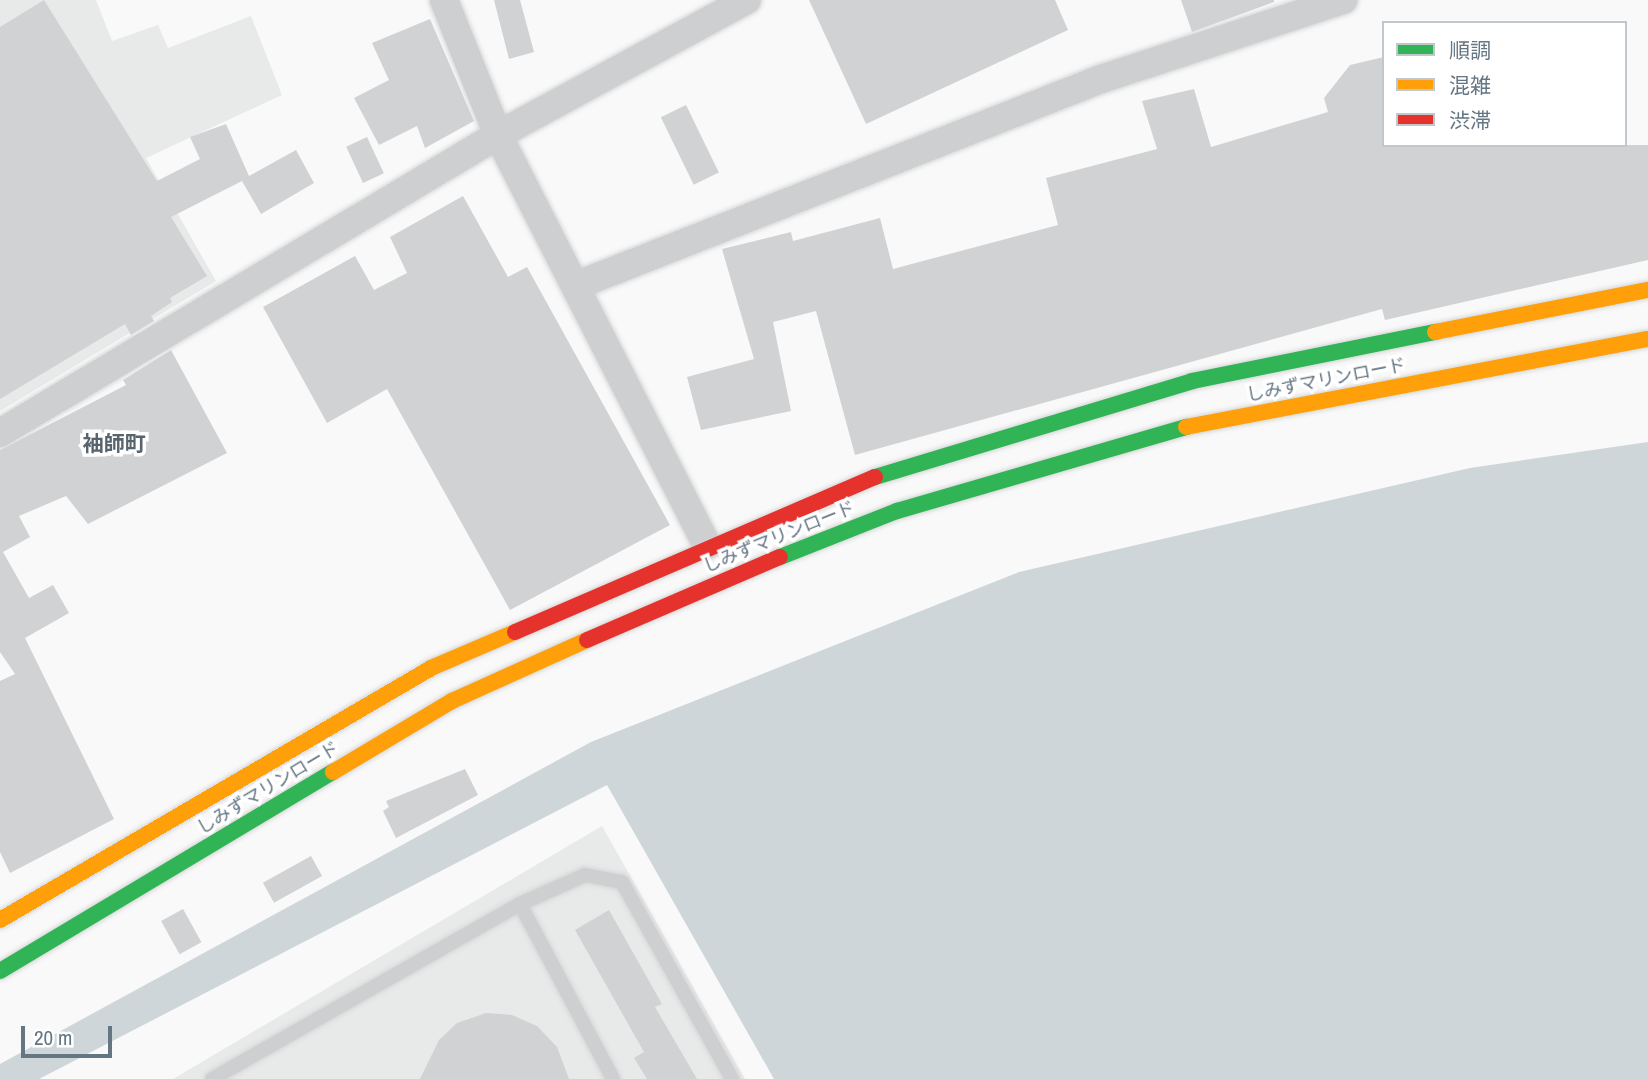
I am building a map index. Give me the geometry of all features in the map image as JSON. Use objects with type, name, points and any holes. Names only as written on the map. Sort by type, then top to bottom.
[{"type":"street","points":[[444,0],[498,135],[707,545]]},
{"type":"street","points":[[0,433],[498,135],[747,0]]},
{"type":"street","points":[[575,286],[1101,79],[1343,0]]},
{"type":"street","name":"しみずマリンロード","points":[[0,920],[431,668],[707,545],[886,472],[1192,381],[1648,290]]},
{"type":"street","name":"しみずマリンロード","points":[[0,971],[452,701],[706,586],[897,511],[1190,426],[1648,339]]},
{"type":"lane","points":[[212,1079],[520,904],[585,875],[622,882],[732,1079]]},
{"type":"lane","points":[[520,904],[613,1079]]},
{"type":"shaded area","points":[[0,0],[96,0],[112,41],[158,25],[168,48],[251,16],[282,95],[146,158],[216,281],[0,411]]},
{"type":"shaded area","points":[[1648,442],[1648,1079],[774,1079],[607,785],[39,1079],[0,1079],[0,1064],[591,742],[1019,572],[1470,468]]},
{"type":"shaded area","points":[[602,826],[745,1079],[173,1079]]},
{"type":"building","points":[[44,0],[157,181],[200,159],[190,137],[226,124],[249,176],[296,150],[314,183],[261,214],[242,181],[171,217],[207,276],[170,298],[172,302],[151,316],[154,321],[131,335],[125,324],[0,399],[0,27]]},
{"type":"building","points":[[494,0],[520,0],[534,52],[509,59]]},
{"type":"building","points":[[809,0],[1055,0],[1068,30],[866,124]]},
{"type":"building","points":[[1181,0],[1274,0],[1274,2],[1192,32]]},
{"type":"building","points":[[430,19],[474,121],[425,148],[417,126],[379,145],[354,98],[389,80],[372,43]]},
{"type":"building","points":[[1382,57],[1382,147],[1648,145],[1648,260],[1385,320],[1382,309],[855,455],[816,311],[773,322],[791,411],[701,430],[687,377],[754,359],[722,249],[791,232],[793,241],[880,218],[893,269],[1058,225],[1046,178],[1157,149],[1142,101],[1194,89],[1211,147],[1328,112],[1324,98],[1350,65]]},
{"type":"building","points":[[686,105],[719,172],[694,185],[661,117]]},
{"type":"building","points":[[367,137],[384,173],[363,183],[346,147]]},
{"type":"building","points":[[463,196],[508,277],[527,267],[670,525],[510,610],[387,389],[327,423],[263,307],[355,256],[374,290],[407,273],[390,237]]},
{"type":"building","points":[[171,350],[227,453],[88,524],[66,496],[19,516],[30,537],[3,552],[29,598],[53,585],[69,613],[25,638],[114,819],[10,873],[0,852],[0,681],[15,674],[0,652],[0,450],[126,385],[123,380]]},
{"type":"building","points":[[465,769],[478,795],[396,838],[383,811],[389,807],[386,801]]},
{"type":"building","points":[[311,856],[322,876],[274,903],[263,883]]},
{"type":"building","points":[[183,909],[201,942],[180,954],[161,921]]},
{"type":"building","points":[[609,910],[662,1004],[655,1007],[697,1079],[647,1079],[634,1058],[644,1052],[575,930]]},
{"type":"building","points":[[486,1013],[512,1015],[537,1026],[557,1047],[569,1079],[420,1079],[439,1040],[457,1023]]},
{"type":"traffic: fast","points":[[875,477],[1192,381],[1435,332]]},
{"type":"traffic: fast","points":[[780,557],[897,511],[1186,427]]},
{"type":"traffic: fast","points":[[0,971],[333,772]]},
{"type":"traffic: slow","points":[[1435,332],[1648,290]]},
{"type":"traffic: slow","points":[[1186,427],[1648,339]]},
{"type":"traffic: slow","points":[[0,920],[431,668],[515,632]]},
{"type":"traffic: slow","points":[[333,772],[452,701],[587,640]]},
{"type":"traffic: jam","points":[[515,632],[875,477]]},
{"type":"traffic: jam","points":[[587,640],[780,557]]},
{"type":"district","name":"袖師町","points":[[114,444]]}]
